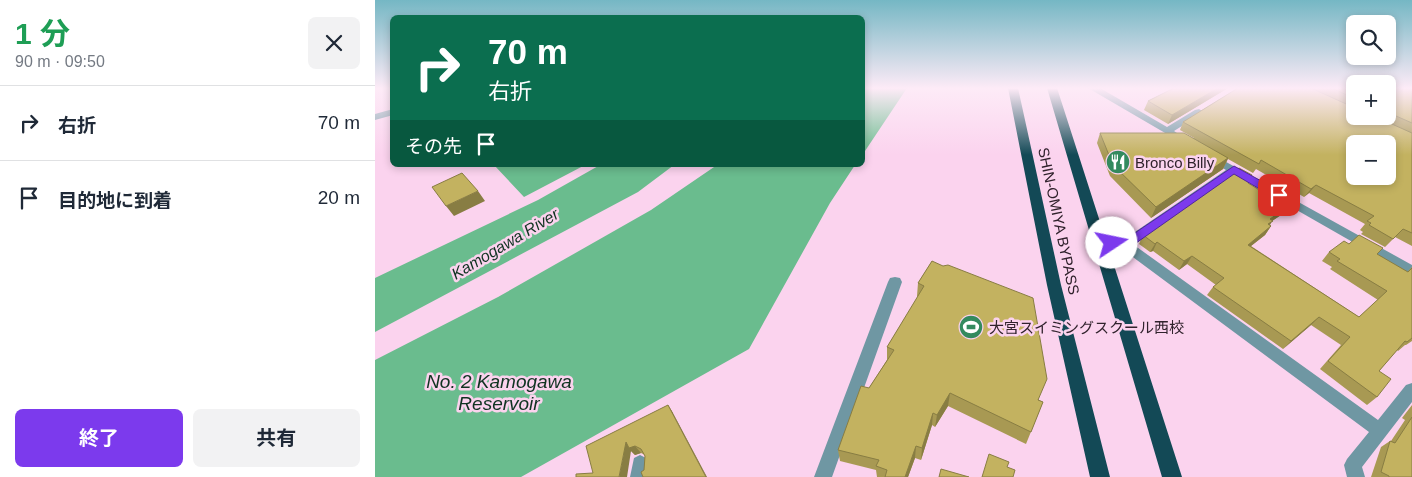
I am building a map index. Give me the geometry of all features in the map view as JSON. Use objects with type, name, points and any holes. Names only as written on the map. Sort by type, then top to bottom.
[{"type":"highway","name":"SHIN-OMIYA BYPASS","points":[[1018,110],[1054,285],[1100,477]]},
{"type":"highway","name":"SHIN-OMIYA BYPASS","points":[[1059,110],[1172,477]]},
{"type":"street","points":[[1130,110],[1412,271]]},
{"type":"street","points":[[1167,132],[1203,110]]},
{"type":"street","points":[[375,117],[390,113]]},
{"type":"street","points":[[1125,245],[1234,170]]},
{"type":"street","points":[[1099,241],[1125,245],[1379,430]]},
{"type":"street","points":[[823,477],[895,282]]},
{"type":"street","points":[[1356,477],[1353,465],[1412,390]]},
{"type":"water","points":[[865,110],[892,110],[865,151]]},
{"type":"water","points":[[496,167],[581,167],[524,197]]},
{"type":"water","name":"Kamogawa River","points":[[596,167],[671,167],[638,192],[375,332],[375,278],[538,200]]},
{"type":"water","name":"No. 2 Kamogawa Reservoir","points":[[714,167],[854,167],[830,203],[749,349],[521,477],[375,477],[375,360],[498,297],[651,210]]},
{"type":"building","points":[[1164,110],[1180,110],[1172,115]]},
{"type":"building","points":[[1202,110],[1346,110],[1346,125],[1394,125],[1412,133],[1412,233],[1403,229],[1393,239],[1369,225],[1371,223],[1367,221],[1374,216],[1316,185],[1311,189],[1261,160],[1259,164],[1183,122]]},
{"type":"building","points":[[1396,110],[1412,110],[1412,123],[1396,116]]},
{"type":"building","points":[[1100,133],[1184,133],[1228,158],[1156,207],[1113,165]]},
{"type":"building","points":[[1239,168],[1252,175],[1248,183],[1287,207],[1270,219],[1273,221],[1268,224],[1271,226],[1248,245],[1359,317],[1387,291],[1337,261],[1340,259],[1329,252],[1344,241],[1349,244],[1359,235],[1383,248],[1377,254],[1408,272],[1412,268],[1412,338],[1407,342],[1405,341],[1379,371],[1391,379],[1377,397],[1328,361],[1350,337],[1319,317],[1291,341],[1213,287],[1224,278],[1192,256],[1184,261],[1157,242],[1155,244],[1143,235]]},
{"type":"building","points":[[462,173],[478,191],[446,206],[432,187]]},
{"type":"building","points":[[932,261],[943,266],[948,265],[1033,298],[1047,379],[1038,400],[1043,402],[1031,432],[950,393],[937,415],[933,413],[922,448],[916,446],[905,477],[885,477],[887,470],[876,466],[879,460],[838,450],[861,386],[869,388],[894,350],[887,347],[924,286],[918,283]]},
{"type":"building","points":[[668,405],[706,477],[643,477],[641,472],[644,470],[645,456],[641,449],[635,446],[629,448],[626,442],[619,477],[576,477],[576,474],[593,473],[586,446]]},
{"type":"building","points":[[1412,417],[1412,477],[1389,477],[1381,472],[1390,441],[1395,443]]},
{"type":"building","points":[[989,454],[1009,462],[1007,467],[1015,470],[1013,477],[982,477]]},
{"type":"building","points":[[941,469],[969,477],[939,477]]},
{"type":"place","name":"Bronco Billy","points":[[1118,162]]},
{"type":"place","name":"大宮スイミングスクール西校","points":[[971,327]]},
{"type":"route","points":[[1112,243],[1125,245],[1234,170],[1279,195]]}]
